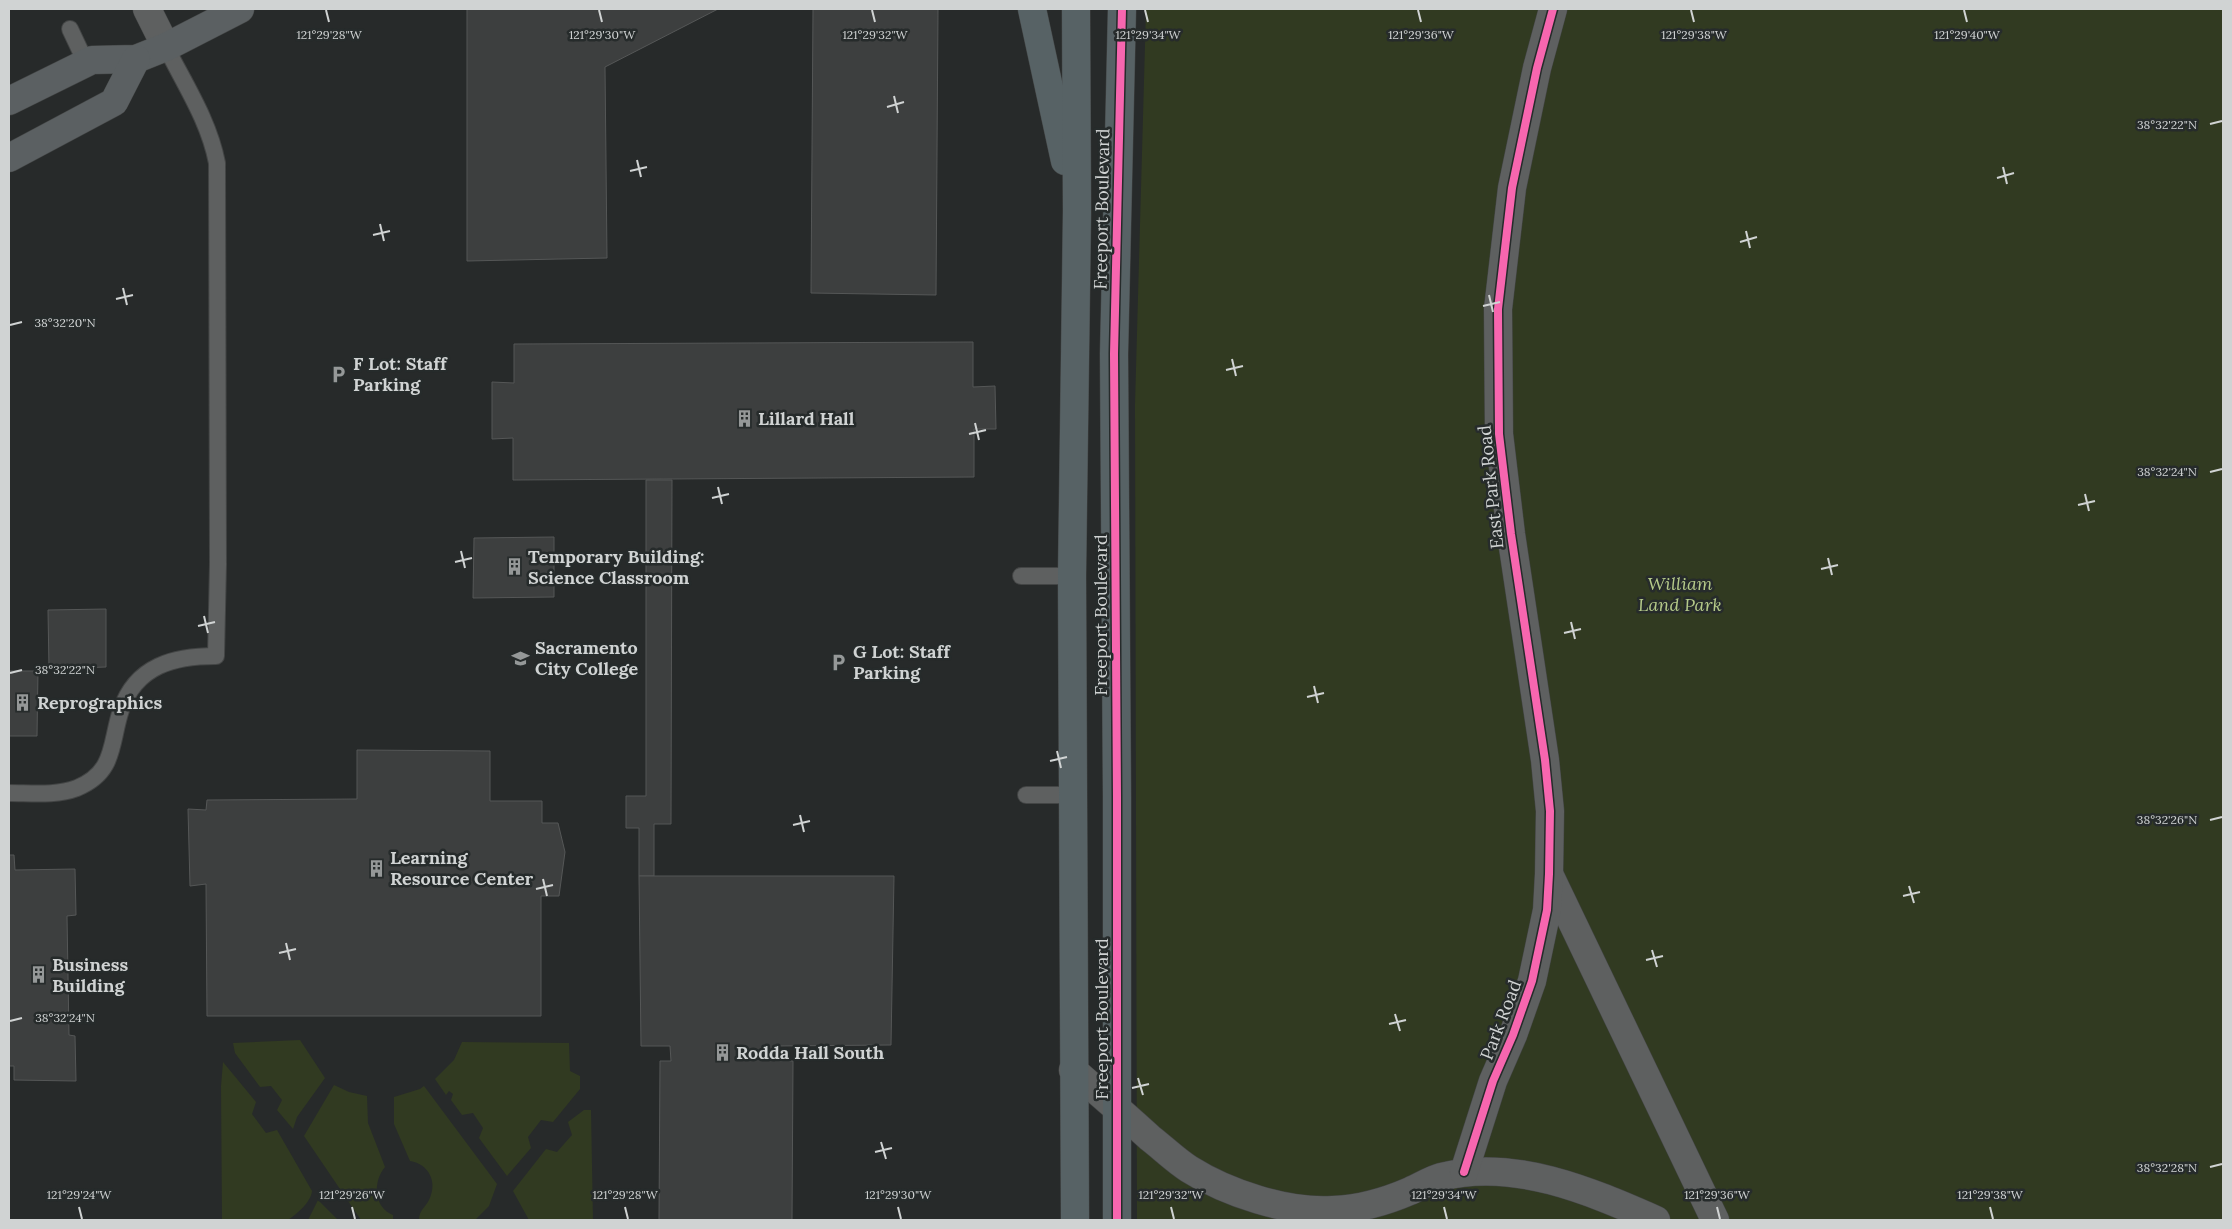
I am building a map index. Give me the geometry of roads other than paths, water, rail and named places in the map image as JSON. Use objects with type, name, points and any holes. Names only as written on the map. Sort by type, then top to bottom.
[{"type":"main road","points":[[9,100],[92,60],[136,59],[166,47],[240,9]]},
{"type":"main road","points":[[1032,9],[1077,212]]},
{"type":"main road","name":"Freeport Boulevard","points":[[1075,1220],[1072,576],[1077,212],[1076,9]]},
{"type":"main road","name":"Freeport Boulevard","points":[[1117,1220],[1114,354],[1122,9]]},
{"type":"main road","points":[[9,158],[114,102],[136,59]]},
{"type":"street","points":[[147,9],[166,47]]},
{"type":"street","name":"East Park Road","points":[[1550,874],[1550,811],[1545,760],[1498,434],[1498,309],[1512,188],[1537,68],[1553,9]]},
{"type":"street","points":[[1550,874],[1715,1220]]},
{"type":"street","name":"Park Road","points":[[1464,1172],[1493,1081],[1513,1035],[1532,982],[1547,910],[1550,874]]},
{"type":"street","points":[[1074,1070],[1117,1110],[1188,1169],[1210,1180],[1273,1204],[1333,1215],[1394,1197],[1438,1178],[1464,1172],[1509,1172],[1555,1182],[1613,1201],[1656,1220]]},
{"type":"lane","points":[[70,29],[86,63]]},
{"type":"lane","points":[[9,793],[54,793],[77,788],[88,782],[97,776],[110,758],[122,708],[132,689],[147,673],[166,661],[194,656],[216,656],[218,564],[217,163],[213,143],[205,122],[166,47]]},
{"type":"lane","points":[[1021,576],[1072,576]]},
{"type":"lane","points":[[1026,795],[1074,794]]},
{"type":"place","name":"F Lot: Staff Parking","points":[[339,374]]},
{"type":"place","name":"Lillard Hall","points":[[744,419]]},
{"type":"place","name":"Temporary Building: Science Classroom","points":[[514,567]]},
{"type":"place","name":"Sacramento City College","points":[[521,658]]},
{"type":"place","name":"G Lot: Staff Parking","points":[[839,662]]},
{"type":"place","name":"Reprographics","points":[[23,703]]},
{"type":"place","name":"Learning Resource Center","points":[[376,868]]},
{"type":"place","name":"Business Building","points":[[38,975]]},
{"type":"place","name":"Rodda Hall South","points":[[722,1053]]},
{"type":"park label","name":"William Land Park","points":[[1680,594]]}]
